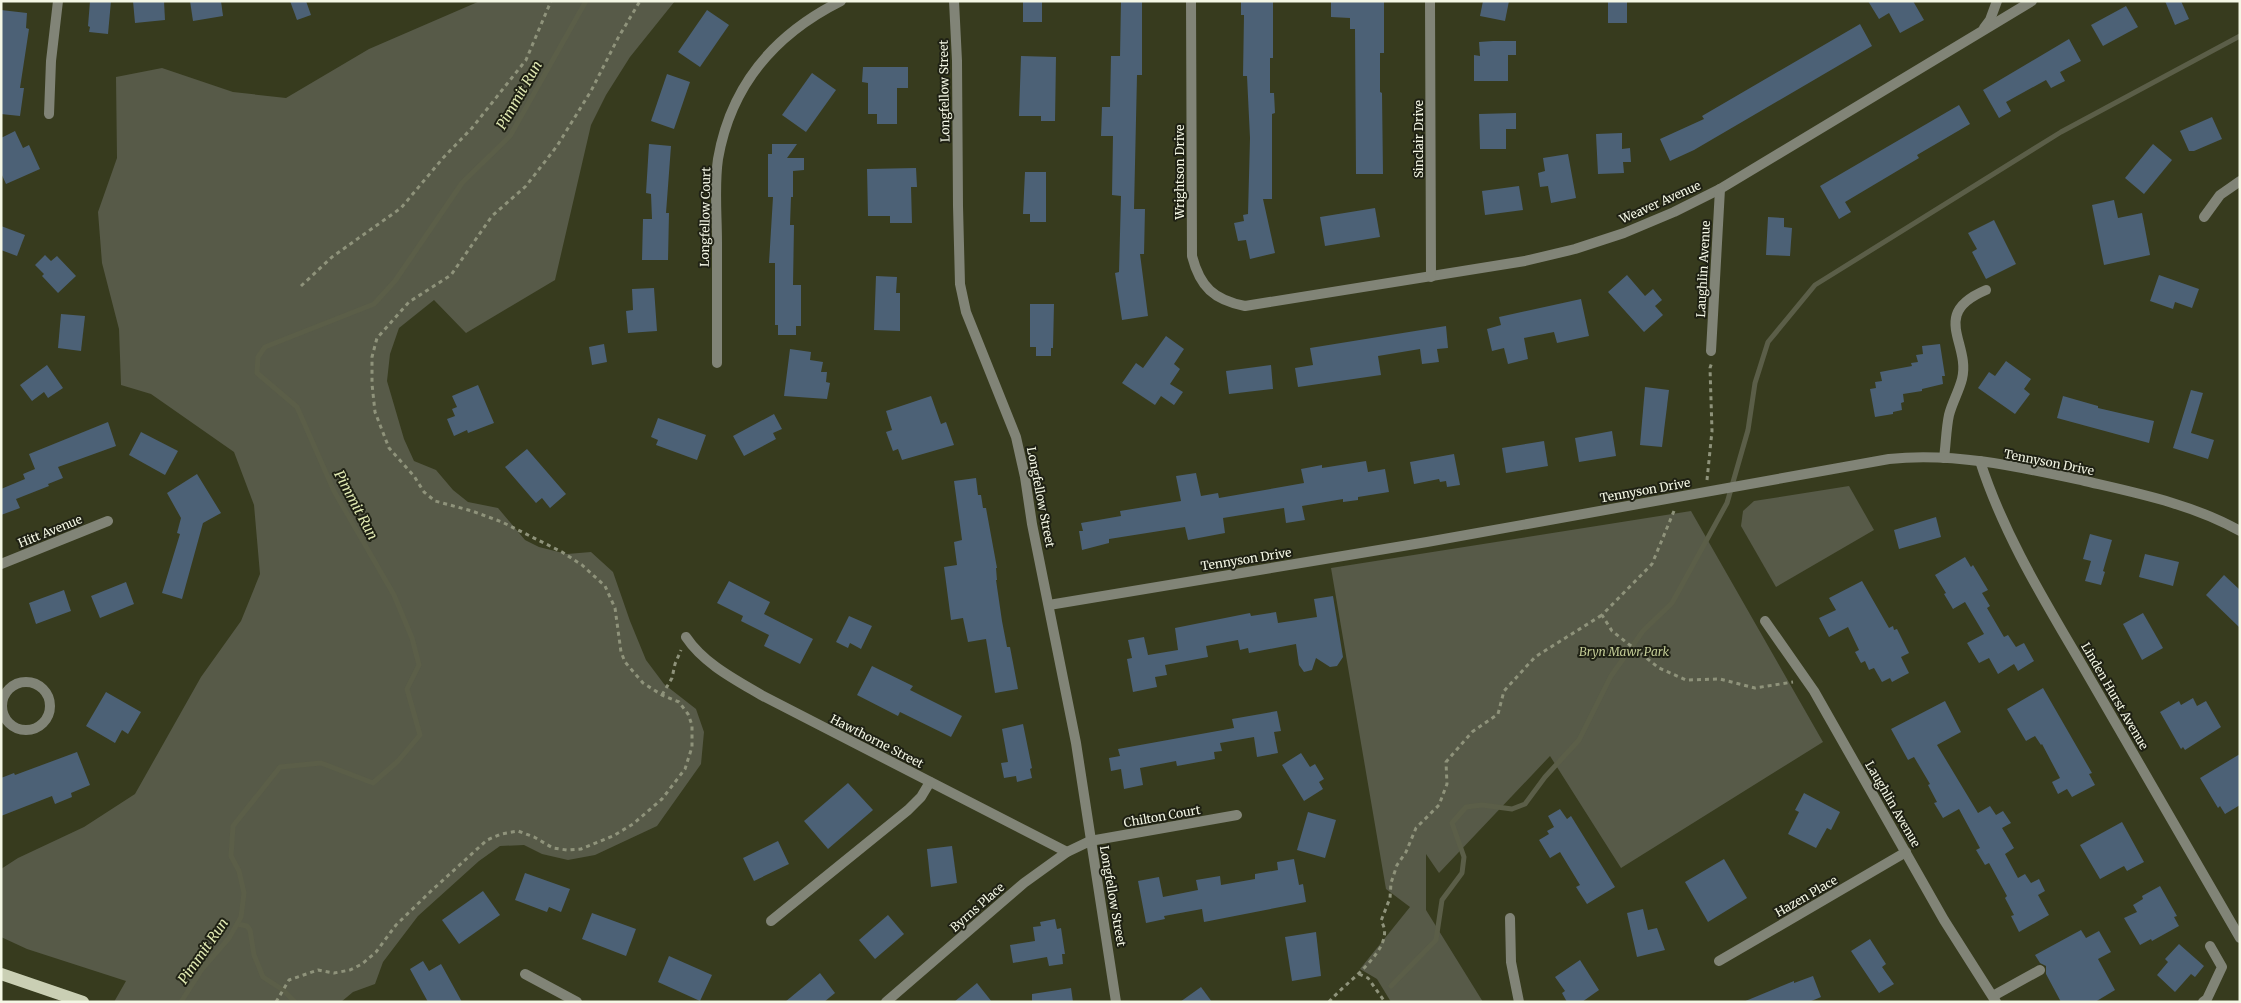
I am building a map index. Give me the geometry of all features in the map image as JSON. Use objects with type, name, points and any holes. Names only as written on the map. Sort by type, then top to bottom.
[{"type":"main road","points":[[1,974],[83,1002]]},
{"type":"street","points":[[49,114],[58,1]]},
{"type":"street","name":"Longfellow Court","points":[[717,363],[717,176],[725,130],[735,103],[750,76],[769,52],[791,31],[815,14],[841,1]]},
{"type":"street","name":"Longfellow Street","points":[[954,1],[958,61],[960,284],[966,312],[1016,437],[1076,743],[1116,1002]]},
{"type":"street","name":"Wrightson Drive","points":[[1191,1],[1192,256],[1196,272],[1204,285],[1215,295],[1230,303],[1254,306]]},
{"type":"street","name":"Sinclair Drive","points":[[1430,1],[1431,277]]},
{"type":"street","points":[[1980,33],[1990,20],[1997,1]]},
{"type":"street","name":"Weaver Avenue","points":[[1254,306],[1525,261],[1574,249],[1624,233],[1720,189],[2032,1]]},
{"type":"street","points":[[2204,217],[2220,195],[2240,181]]},
{"type":"street","name":"Laughlin Avenue","points":[[1710,351],[1720,189]]},
{"type":"street","points":[[1944,458],[1949,415],[1963,377],[1956,334],[1956,316],[1969,297],[1986,290]]},
{"type":"street","name":"Tennyson Drive","points":[[1049,605],[1418,544],[1889,459],[1919,456],[1980,461],[2028,469],[2149,496],[2200,513],[2240,531]]},
{"type":"street","name":"Linden Hurst Avenue","points":[[1980,461],[1991,497],[2003,523],[2240,938]]},
{"type":"street","name":"Hitt Avenue","points":[[1,564],[108,521]]},
{"type":"street","name":"Laughlin Avenue","points":[[1765,621],[1806,680],[1969,961],[1995,999]]},
{"type":"street","name":"Hawthorne Street","points":[[686,638],[695,650],[726,674],[763,696],[1067,852]]},
{"type":"street","points":[[21,682],[34,683],[44,690],[50,702],[49,713],[44,723],[36,728],[25,731],[14,728],[3,720],[4,698],[9,688],[21,682]]},
{"type":"street","points":[[771,921],[908,810],[921,797],[930,782]]},
{"type":"street","name":"Chilton Court","points":[[1090,841],[1237,815]]},
{"type":"street","name":"Byrns Place","points":[[886,1002],[1024,883],[1067,852],[1090,841]]},
{"type":"street","name":"Hazen Place","points":[[1719,961],[1906,852]]},
{"type":"street","points":[[1510,918],[1511,962],[1519,1002]]},
{"type":"street","points":[[2203,1002],[2207,999],[2222,967],[2210,946]]},
{"type":"street","points":[[1995,999],[2040,970]]},
{"type":"street","points":[[525,974],[577,1002]]},
{"type":"path","points":[[301,286],[332,257],[401,208],[443,158],[472,128],[526,60],[551,1]]},
{"type":"path","points":[[276,1002],[289,980],[318,970],[334,973],[350,970],[362,964],[376,952],[396,925],[487,840],[501,834],[518,831],[534,836],[553,848],[566,850],[581,849],[613,836],[633,824],[662,799],[685,769],[692,747],[692,725],[688,714],[679,702],[662,695],[643,683],[625,662],[621,652],[615,608],[605,586],[594,574],[562,552],[531,536],[472,511],[435,501],[424,492],[414,476],[389,448],[375,412],[372,384],[372,357],[377,338],[409,302],[451,275],[492,216],[526,186],[558,146],[591,91],[618,38],[640,1]]},
{"type":"path","points":[[1703,492],[1709,471],[1712,440],[1710,368],[1714,354],[1710,351]]},
{"type":"path","points":[[1329,1002],[1359,974],[1385,938],[1386,929],[1381,921],[1390,898],[1391,883],[1397,866],[1406,852],[1416,828],[1439,805],[1447,784],[1446,762],[1472,732],[1498,714],[1504,691],[1535,657],[1602,615],[1652,564],[1680,496]]},
{"type":"path","points":[[1602,615],[1612,632],[1659,668],[1686,680],[1720,679],[1755,688],[1806,680]]},
{"type":"path","points":[[662,695],[672,678],[675,664],[686,638]]},
{"type":"path","points":[[1359,974],[1368,978],[1385,1002]]},
{"type":"green space","points":[[480,1],[675,1],[630,57],[606,95],[591,125],[555,280],[466,333],[434,300],[399,328],[390,354],[387,381],[404,439],[414,461],[436,470],[453,490],[468,502],[498,508],[525,540],[539,547],[567,554],[591,552],[613,572],[646,660],[664,684],[696,709],[704,732],[701,764],[657,826],[595,855],[568,860],[542,854],[524,845],[500,846],[479,861],[418,916],[383,962],[375,984],[353,992],[341,1002],[114,1002],[126,981],[27,949],[1,937],[1,869],[18,858],[84,827],[135,794],[201,677],[241,621],[260,574],[254,505],[234,452],[151,394],[121,385],[119,329],[102,263],[98,212],[117,158],[116,77],[162,68],[233,92],[286,98],[369,49]]},
{"type":"green space","points":[[1849,486],[1874,530],[1776,587],[1741,526],[1743,511],[1754,501]]},
{"type":"green space","name":"Bryn Mawr Park","points":[[1691,511],[1823,742],[1621,868],[1550,756],[1439,873],[1426,854],[1426,910],[1483,1002],[1391,1002],[1377,979],[1360,969],[1410,907],[1386,889],[1331,568]]},
{"type":"building","points":[[90,1],[111,1],[108,34],[89,32]]},
{"type":"building","points":[[133,1],[164,1],[165,20],[135,23]]},
{"type":"building","points":[[190,1],[221,1],[223,16],[193,21]]},
{"type":"building","points":[[290,1],[306,1],[311,15],[297,20]]},
{"type":"building","points":[[1023,1],[1042,1],[1042,22],[1023,22]]},
{"type":"building","points":[[1121,1],[1142,1],[1142,75],[1137,75],[1134,209],[1145,209],[1144,254],[1140,254],[1148,316],[1122,320],[1115,273],[1119,272],[1121,196],[1112,195],[1113,136],[1101,136],[1102,107],[1110,107],[1111,56],[1120,56]]},
{"type":"building","points":[[1241,1],[1273,1],[1273,58],[1270,58],[1270,93],[1274,93],[1275,113],[1272,114],[1272,199],[1263,199],[1275,253],[1250,259],[1246,240],[1238,241],[1234,223],[1244,221],[1243,215],[1248,214],[1250,138],[1247,76],[1243,76],[1244,15],[1241,15]]},
{"type":"building","points":[[1331,1],[1384,1],[1384,53],[1380,53],[1383,174],[1356,174],[1355,29],[1350,29],[1350,18],[1331,17]]},
{"type":"building","points":[[1483,1],[1509,1],[1505,21],[1480,16]]},
{"type":"building","points":[[1608,1],[1627,1],[1627,23],[1608,23]]},
{"type":"building","points":[[1868,1],[1913,1],[1924,20],[1900,33],[1889,13],[1879,19]]},
{"type":"building","points":[[2165,1],[2181,1],[2189,19],[2175,25]]},
{"type":"building","points":[[2126,6],[2138,27],[2103,46],[2091,25]]},
{"type":"building","points":[[1,10],[27,13],[26,28],[29,29],[20,88],[24,88],[20,116],[1,114]]},
{"type":"building","points":[[707,10],[729,25],[700,67],[678,52]]},
{"type":"building","points":[[1860,24],[1872,46],[1694,150],[1670,161],[1660,139],[1704,119],[1702,116]]},
{"type":"building","points":[[2069,39],[2081,61],[2060,72],[2065,81],[2051,88],[2046,80],[2006,102],[2011,111],[1999,118],[1983,90]]},
{"type":"building","points":[[1516,41],[1516,55],[1508,55],[1508,81],[1474,81],[1474,55],[1480,56],[1479,42]]},
{"type":"building","points":[[1021,56],[1056,57],[1055,121],[1041,121],[1041,116],[1019,116]]},
{"type":"building","points":[[863,67],[908,67],[908,88],[897,88],[897,124],[877,124],[877,114],[868,114],[868,83],[862,82]]},
{"type":"building","points":[[812,73],[836,90],[806,132],[782,115]]},
{"type":"building","points":[[667,74],[690,82],[674,129],[651,121]]},
{"type":"building","points":[[1959,105],[1970,124],[1917,155],[1919,158],[1845,202],[1851,212],[1839,219],[1820,186]]},
{"type":"building","points":[[1516,113],[1516,129],[1506,129],[1506,149],[1480,149],[1479,114]]},
{"type":"building","points":[[2212,117],[2222,139],[2194,151],[2189,151],[2180,131]]},
{"type":"building","points":[[15,131],[23,148],[29,145],[40,169],[6,184],[1,173],[1,138]]},
{"type":"building","points":[[1622,133],[1622,149],[1630,148],[1631,162],[1623,162],[1624,173],[1598,174],[1596,134]]},
{"type":"building","points":[[649,144],[671,146],[666,213],[669,213],[668,260],[642,260],[643,219],[652,219],[651,194],[646,193]]},
{"type":"building","points":[[772,144],[797,144],[787,158],[804,158],[804,170],[793,171],[793,197],[791,197],[790,225],[794,225],[793,285],[801,285],[801,326],[796,326],[796,335],[778,335],[778,325],[775,325],[775,263],[769,263],[773,197],[768,197],[768,154],[772,154]]},
{"type":"building","points":[[2153,144],[2172,160],[2144,194],[2125,178]]},
{"type":"building","points":[[1568,154],[1576,198],[1551,203],[1548,186],[1540,187],[1538,173],[1545,171],[1543,158]]},
{"type":"building","points":[[916,168],[917,187],[911,187],[912,223],[890,223],[890,216],[868,216],[867,169]]},
{"type":"building","points":[[1025,172],[1046,172],[1046,222],[1030,222],[1030,214],[1023,214]]},
{"type":"building","points":[[1519,186],[1523,210],[1485,215],[1482,191]]},
{"type":"building","points":[[2114,200],[2118,218],[2142,213],[2150,255],[2104,265],[2092,205]]},
{"type":"building","points":[[1375,208],[1380,237],[1325,246],[1320,217]]},
{"type":"building","points":[[1768,217],[1784,218],[1784,227],[1792,228],[1790,256],[1766,255]]},
{"type":"building","points":[[1994,220],[2016,264],[1986,279],[1972,252],[1977,249],[1968,233]]},
{"type":"building","points":[[1,226],[25,235],[17,256],[1,250]]},
{"type":"building","points":[[45,255],[51,261],[57,256],[76,276],[58,293],[42,276],[44,274],[35,265]]},
{"type":"building","points":[[1627,275],[1645,296],[1653,289],[1662,300],[1655,306],[1663,315],[1644,332],[1608,292]]},
{"type":"building","points":[[2159,275],[2199,289],[2192,308],[2175,302],[2173,309],[2150,301]]},
{"type":"building","points":[[876,276],[897,277],[896,293],[900,293],[900,331],[874,330]]},
{"type":"building","points":[[654,288],[657,331],[628,333],[626,311],[633,310],[632,289]]},
{"type":"building","points":[[1581,299],[1589,336],[1557,343],[1554,332],[1524,338],[1528,359],[1508,364],[1504,348],[1492,351],[1487,329],[1501,325],[1499,317]]},
{"type":"building","points":[[1030,304],[1054,304],[1053,348],[1051,348],[1051,356],[1036,356],[1036,347],[1030,347]]},
{"type":"building","points":[[61,314],[85,316],[81,351],[58,348]]},
{"type":"building","points":[[1446,326],[1448,348],[1437,349],[1439,362],[1422,364],[1420,349],[1378,356],[1381,375],[1298,387],[1295,368],[1313,365],[1310,348]]},
{"type":"building","points":[[1166,336],[1184,349],[1174,364],[1180,369],[1170,384],[1183,392],[1174,405],[1161,396],[1155,405],[1122,383],[1136,363],[1143,368]]},
{"type":"building","points":[[604,344],[607,362],[592,365],[589,347]]},
{"type":"building","points":[[1940,344],[1945,376],[1942,376],[1943,384],[1922,389],[1922,391],[1903,394],[1902,410],[1893,412],[1893,414],[1875,417],[1870,389],[1876,388],[1875,382],[1882,381],[1880,372],[1912,366],[1911,363],[1918,362],[1916,355],[1923,354],[1922,346]]},
{"type":"building","points":[[790,349],[811,352],[810,360],[823,362],[821,372],[827,372],[826,382],[830,383],[827,399],[784,396]]},
{"type":"building","points":[[2006,361],[2031,379],[2024,389],[2030,394],[2015,414],[1978,388],[1989,372],[1995,376]]},
{"type":"building","points":[[47,365],[63,388],[48,398],[44,392],[32,401],[20,385]]},
{"type":"building","points":[[1271,365],[1273,389],[1229,394],[1226,371]]},
{"type":"building","points":[[478,385],[494,423],[468,433],[467,430],[454,436],[447,419],[455,416],[452,409],[457,407],[452,396]]},
{"type":"building","points":[[1645,387],[1669,390],[1662,447],[1640,445]]},
{"type":"building","points":[[2191,390],[2203,393],[2191,433],[2214,440],[2208,459],[2173,448]]},
{"type":"building","points":[[931,396],[941,424],[946,422],[954,445],[902,460],[898,449],[893,451],[886,432],[892,430],[886,411]]},
{"type":"building","points":[[2063,396],[2098,406],[2098,408],[2154,421],[2149,443],[2057,418]]},
{"type":"building","points":[[774,414],[782,429],[773,433],[776,439],[744,456],[733,436]]},
{"type":"building","points":[[658,418],[706,435],[697,460],[656,445],[658,440],[651,437]]},
{"type":"building","points":[[108,422],[116,446],[58,467],[63,478],[48,484],[49,486],[16,499],[20,508],[1,515],[1,489],[25,479],[23,474],[35,469],[29,454]]},
{"type":"building","points":[[1612,431],[1616,456],[1579,462],[1575,438]]},
{"type":"building","points":[[141,432],[178,451],[165,475],[129,455]]},
{"type":"building","points":[[1544,441],[1548,466],[1506,473],[1502,448]]},
{"type":"building","points":[[527,449],[566,494],[550,508],[542,498],[536,503],[505,467]]},
{"type":"building","points":[[1454,454],[1460,485],[1447,487],[1446,481],[1440,482],[1439,479],[1414,484],[1410,462]]},
{"type":"building","points":[[1366,461],[1368,472],[1385,469],[1389,492],[1358,497],[1358,500],[1343,502],[1343,499],[1302,506],[1305,520],[1286,523],[1284,508],[1223,518],[1225,533],[1188,540],[1185,527],[1109,539],[1109,543],[1082,550],[1079,531],[1083,531],[1081,523],[1121,516],[1120,511],[1181,501],[1176,476],[1196,473],[1201,496],[1218,493],[1219,498],[1304,483],[1301,469],[1322,465],[1322,468]]},
{"type":"building","points":[[197,474],[221,513],[203,523],[182,599],[162,593],[180,534],[177,533],[181,518],[167,493]]},
{"type":"building","points":[[976,478],[978,495],[981,495],[983,508],[986,508],[997,568],[996,580],[1002,621],[1007,647],[1010,647],[1018,689],[995,693],[986,639],[968,642],[963,618],[951,620],[944,567],[957,565],[954,542],[962,540],[954,481]]},
{"type":"building","points":[[1936,517],[1941,537],[1899,549],[1894,530]]},
{"type":"building","points":[[2090,534],[2112,540],[2101,585],[2085,581],[2091,561],[2083,559]]},
{"type":"building","points":[[2145,554],[2179,562],[2173,586],[2139,577]]},
{"type":"building","points":[[1965,557],[1971,567],[1973,565],[1988,590],[1982,593],[1990,606],[1987,608],[2004,637],[2008,635],[2016,647],[2024,643],[2034,661],[2018,671],[2014,664],[1998,674],[1989,658],[1979,663],[1967,643],[1984,634],[1965,602],[1953,609],[1935,575]]},
{"type":"building","points":[[2224,575],[2240,590],[2240,628],[2206,595]]},
{"type":"building","points":[[729,581],[770,602],[764,614],[813,639],[800,664],[764,646],[769,635],[741,621],[743,616],[717,603]]},
{"type":"building","points":[[1862,581],[1889,628],[1893,626],[1894,630],[1897,629],[1909,653],[1901,657],[1909,673],[1892,682],[1890,678],[1882,682],[1874,668],[1869,670],[1865,661],[1861,663],[1855,652],[1859,650],[1848,627],[1829,637],[1819,618],[1836,610],[1829,598]]},
{"type":"building","points":[[126,582],[134,604],[100,618],[91,596]]},
{"type":"building","points":[[64,590],[71,611],[36,624],[29,603]]},
{"type":"building","points":[[1333,596],[1343,657],[1337,666],[1330,667],[1316,658],[1312,670],[1304,672],[1299,665],[1296,644],[1249,653],[1248,648],[1240,650],[1238,640],[1206,646],[1208,657],[1165,665],[1167,675],[1155,677],[1157,687],[1133,692],[1127,659],[1132,658],[1128,640],[1144,637],[1148,655],[1178,650],[1175,628],[1250,613],[1251,616],[1276,612],[1278,623],[1317,617],[1314,599]]},
{"type":"building","points":[[2143,613],[2163,648],[2142,660],[2123,624]]},
{"type":"building","points":[[849,616],[872,626],[861,649],[850,643],[848,648],[836,642]]},
{"type":"building","points":[[872,666],[913,686],[910,690],[962,716],[951,737],[900,712],[898,716],[857,695]]},
{"type":"building","points":[[2043,688],[2092,773],[2089,774],[2095,785],[2072,797],[2067,789],[2058,794],[2052,782],[2060,778],[2042,744],[2035,736],[2026,741],[2007,709]]},
{"type":"building","points":[[106,692],[141,712],[128,734],[122,730],[115,743],[86,726]]},
{"type":"building","points":[[2193,698],[2197,706],[2206,701],[2221,727],[2185,750],[2183,747],[2181,749],[2160,712],[2179,701],[2181,705]]},
{"type":"building","points":[[1945,701],[1961,732],[1937,745],[1978,813],[1990,806],[1996,815],[2003,811],[2011,823],[2002,828],[2014,848],[2005,854],[2018,878],[2025,874],[2031,883],[2039,879],[2045,891],[2038,895],[2049,915],[2019,932],[2011,916],[2014,915],[2005,898],[2007,896],[1989,863],[1985,865],[1976,850],[1980,848],[1959,809],[1943,818],[1934,803],[1937,802],[1928,785],[1930,784],[1914,757],[1908,760],[1891,729]]},
{"type":"building","points":[[1277,711],[1281,731],[1274,732],[1278,753],[1257,757],[1254,737],[1220,743],[1222,751],[1214,752],[1215,759],[1177,766],[1176,761],[1140,768],[1143,785],[1124,789],[1121,769],[1111,771],[1109,758],[1120,756],[1118,749],[1234,728],[1232,719]]},
{"type":"building","points":[[1023,724],[1032,768],[1030,769],[1032,778],[1017,782],[1016,776],[1004,778],[1001,763],[1008,762],[1002,729]]},
{"type":"building","points":[[77,752],[90,785],[71,793],[72,797],[55,804],[52,796],[1,816],[1,778],[14,773],[15,775]]},
{"type":"building","points":[[1301,753],[1310,767],[1315,764],[1324,779],[1319,782],[1323,789],[1304,801],[1282,765]]},
{"type":"building","points":[[2240,754],[2240,805],[2225,814],[2220,806],[2218,808],[2200,778]]},
{"type":"building","points":[[848,783],[873,810],[828,849],[804,821]]},
{"type":"building","points":[[1804,793],[1840,812],[1831,830],[1827,828],[1816,848],[1788,834],[1799,812],[1795,810]]},
{"type":"building","points":[[1560,809],[1567,819],[1571,816],[1615,887],[1587,904],[1576,887],[1580,885],[1560,852],[1550,858],[1539,840],[1549,834],[1547,831],[1554,827],[1548,816]]},
{"type":"building","points":[[1308,812],[1336,820],[1325,858],[1297,850]]},
{"type":"building","points":[[2122,822],[2144,862],[2127,871],[2124,866],[2100,879],[2080,845]]},
{"type":"building","points":[[778,841],[789,864],[754,881],[743,858]]},
{"type":"building","points":[[952,846],[957,883],[931,887],[927,849]]},
{"type":"building","points":[[1294,859],[1299,885],[1303,884],[1306,902],[1204,922],[1202,909],[1164,916],[1165,919],[1146,923],[1138,881],[1159,877],[1163,897],[1198,890],[1196,880],[1220,876],[1221,885],[1255,879],[1255,874],[1278,870],[1277,862]]},
{"type":"building","points":[[1724,859],[1747,898],[1708,922],[1685,882]]},
{"type":"building","points":[[525,873],[570,889],[561,912],[549,907],[547,912],[515,900]]},
{"type":"building","points":[[2160,886],[2177,916],[2174,917],[2179,926],[2152,941],[2151,939],[2140,945],[2124,918],[2137,912],[2133,905],[2143,899],[2142,896]]},
{"type":"building","points":[[483,891],[500,915],[459,944],[442,920]]},
{"type":"building","points":[[1643,909],[1648,930],[1657,928],[1665,950],[1637,957],[1627,913]]},
{"type":"building","points":[[592,913],[636,929],[626,956],[582,939]]},
{"type":"building","points":[[888,915],[904,934],[875,959],[859,940]]},
{"type":"building","points":[[1055,919],[1057,929],[1061,928],[1065,954],[1062,954],[1063,964],[1049,966],[1047,957],[1013,963],[1010,945],[1035,941],[1033,927],[1041,926],[1040,922]]},
{"type":"building","points":[[2081,930],[2086,938],[2099,931],[2111,952],[2098,959],[2115,990],[2095,1002],[2061,1002],[2046,974],[2046,966],[2040,963],[2035,955]]},
{"type":"building","points":[[1316,932],[1321,976],[1292,981],[1285,937]]},
{"type":"building","points":[[1870,939],[1886,964],[1882,967],[1894,984],[1879,993],[1851,951]]},
{"type":"building","points":[[2179,944],[2204,966],[2195,977],[2191,974],[2175,992],[2157,975],[2168,962],[2165,959]]},
{"type":"building","points":[[669,956],[712,975],[700,1001],[658,982]]},
{"type":"building","points":[[1580,960],[1599,990],[1582,1002],[1567,1002],[1562,993],[1565,991],[1555,977]]},
{"type":"building","points":[[423,961],[429,971],[441,964],[462,1002],[428,1002],[410,969]]},
{"type":"building","points":[[820,973],[835,993],[824,1002],[785,1002]]},
{"type":"building","points":[[1813,976],[1821,997],[1809,1002],[1743,1002],[1794,981],[1794,983]]},
{"type":"building","points":[[977,983],[992,1002],[954,1002]]},
{"type":"building","points":[[1201,987],[1212,1002],[1180,1002]]},
{"type":"building","points":[[1071,988],[1073,1002],[1032,1002],[1032,994]]},
{"type":"waterway","name":"Pimmit Run","points":[[181,1002],[202,969],[229,938],[241,917],[244,893],[239,871],[231,856],[233,826],[280,767],[321,763],[373,783],[398,761],[420,735],[407,689],[419,665],[412,638],[394,595],[334,491],[297,407],[257,373],[258,357],[265,347],[374,304],[395,281],[462,183],[510,136],[586,1]]},
{"type":"waterway","points":[[1391,986],[1436,940],[1442,900],[1462,873],[1464,857],[1452,823],[1466,807],[1482,805],[1512,809],[1525,804],[1545,777],[1579,740],[1611,676],[1643,631],[1672,603],[1727,503],[1748,430],[1755,383],[1768,342],[1815,285],[2061,132],[2240,36]]},
{"type":"waterway","points":[[237,924],[247,926],[250,930],[254,955],[263,977],[283,990],[295,1002]]}]
